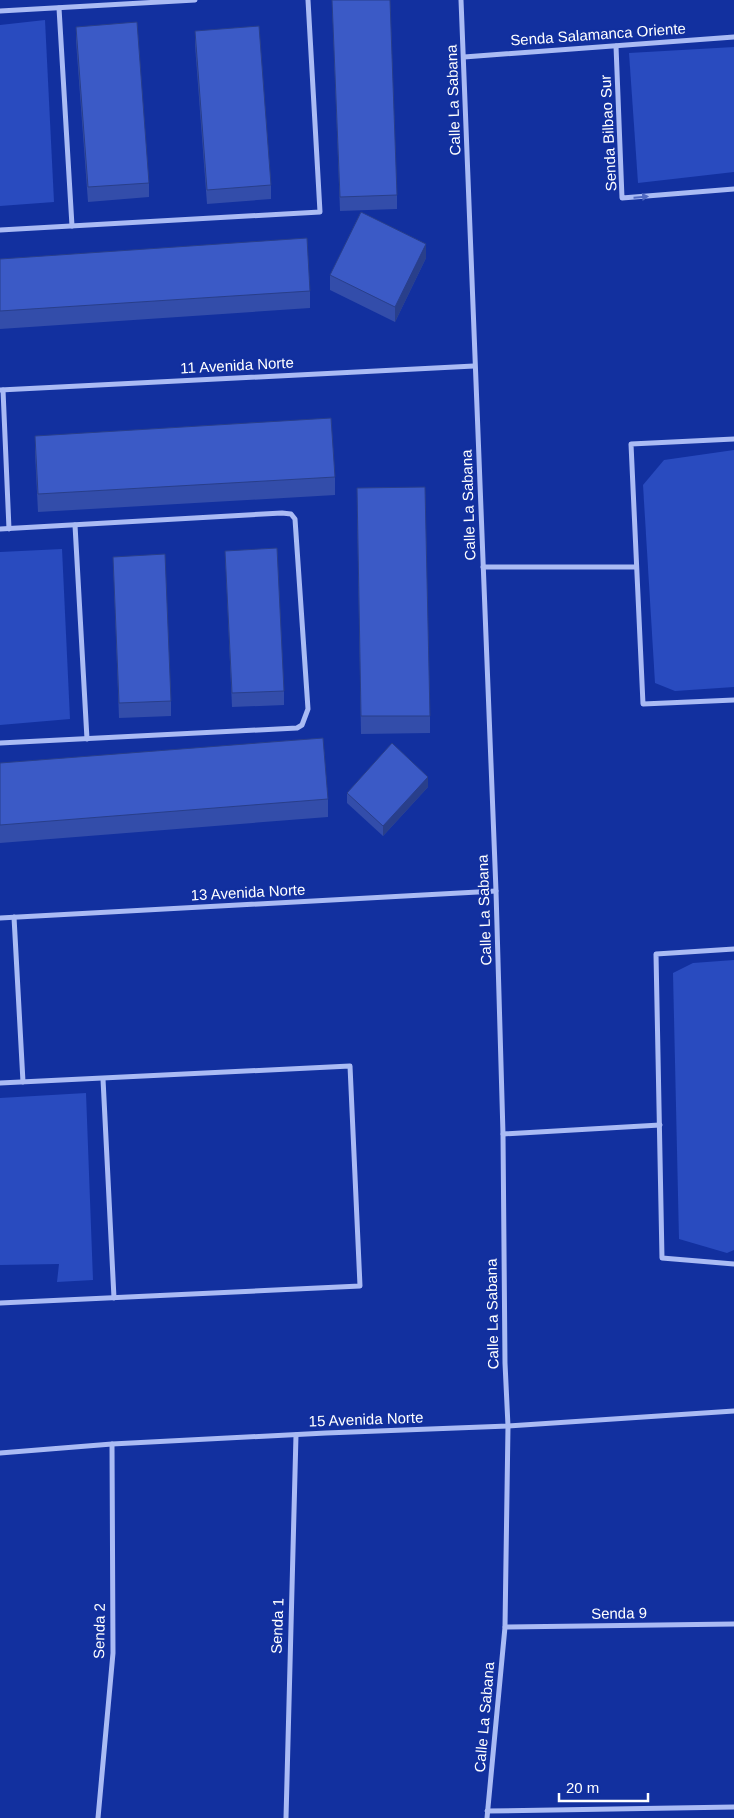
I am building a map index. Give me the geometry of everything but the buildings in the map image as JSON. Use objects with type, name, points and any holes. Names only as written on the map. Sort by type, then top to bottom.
[{"type":"street","points":[[0,11],[195,0]]},
{"type":"street","points":[[0,230],[320,212],[308,0]]},
{"type":"street","name":"Calle La Sabana","points":[[461,0],[496,891],[503,1134],[505,1363],[508,1426],[505,1627],[486,1818]]},
{"type":"street","points":[[60,8],[72,226]]},
{"type":"street","name":"Senda Salamanca Oriente","points":[[464,57],[734,37]]},
{"type":"street","name":"Senda Bilbao Sur","points":[[616,46],[622,198],[734,189]]},
{"type":"street","name":"11 Avenida Norte","points":[[1,390],[474,366]]},
{"type":"street","points":[[1,390],[9,529]]},
{"type":"street","points":[[734,439],[630,444],[644,704],[734,700]]},
{"type":"street","points":[[0,529],[282,512],[291,514],[295,519],[308,709],[302,725],[297,728],[0,743]]},
{"type":"street","points":[[75,525],[87,739]]},
{"type":"street","points":[[483,567],[636,567]]},
{"type":"street","name":"13 Avenida Norte","points":[[0,918],[496,891]]},
{"type":"street","points":[[14,917],[23,1082]]},
{"type":"street","points":[[734,949],[656,954],[662,1258],[734,1264]]},
{"type":"street","points":[[0,1083],[350,1066],[360,1286],[0,1304]]},
{"type":"street","points":[[103,1079],[114,1298]]},
{"type":"street","points":[[503,1134],[660,1125]]},
{"type":"street","name":"15 Avenida Norte","points":[[0,1453],[112,1444],[508,1426],[734,1411]]},
{"type":"street","name":"Senda 1","points":[[286,1818],[288,1659],[296,1435]]},
{"type":"street","name":"Senda 2","points":[[98,1818],[113,1653],[112,1444]]},
{"type":"street","name":"Senda 9","points":[[505,1627],[734,1624]]},
{"type":"street","points":[[487,1811],[734,1807]]},
{"type":"shaded area","points":[[45,20],[54,202],[0,206],[0,25]]},
{"type":"shaded area","points":[[734,47],[734,172],[638,183],[629,53]]},
{"type":"shaded area","points":[[734,450],[734,687],[675,691],[655,683],[643,485],[664,460]]},
{"type":"shaded area","points":[[62,549],[70,719],[0,725],[0,552]]},
{"type":"shaded area","points":[[734,960],[734,1250],[727,1253],[679,1239],[673,973],[693,963]]},
{"type":"shaded area","points":[[86,1093],[93,1280],[57,1282],[59,1264],[0,1265],[0,1098]]}]
